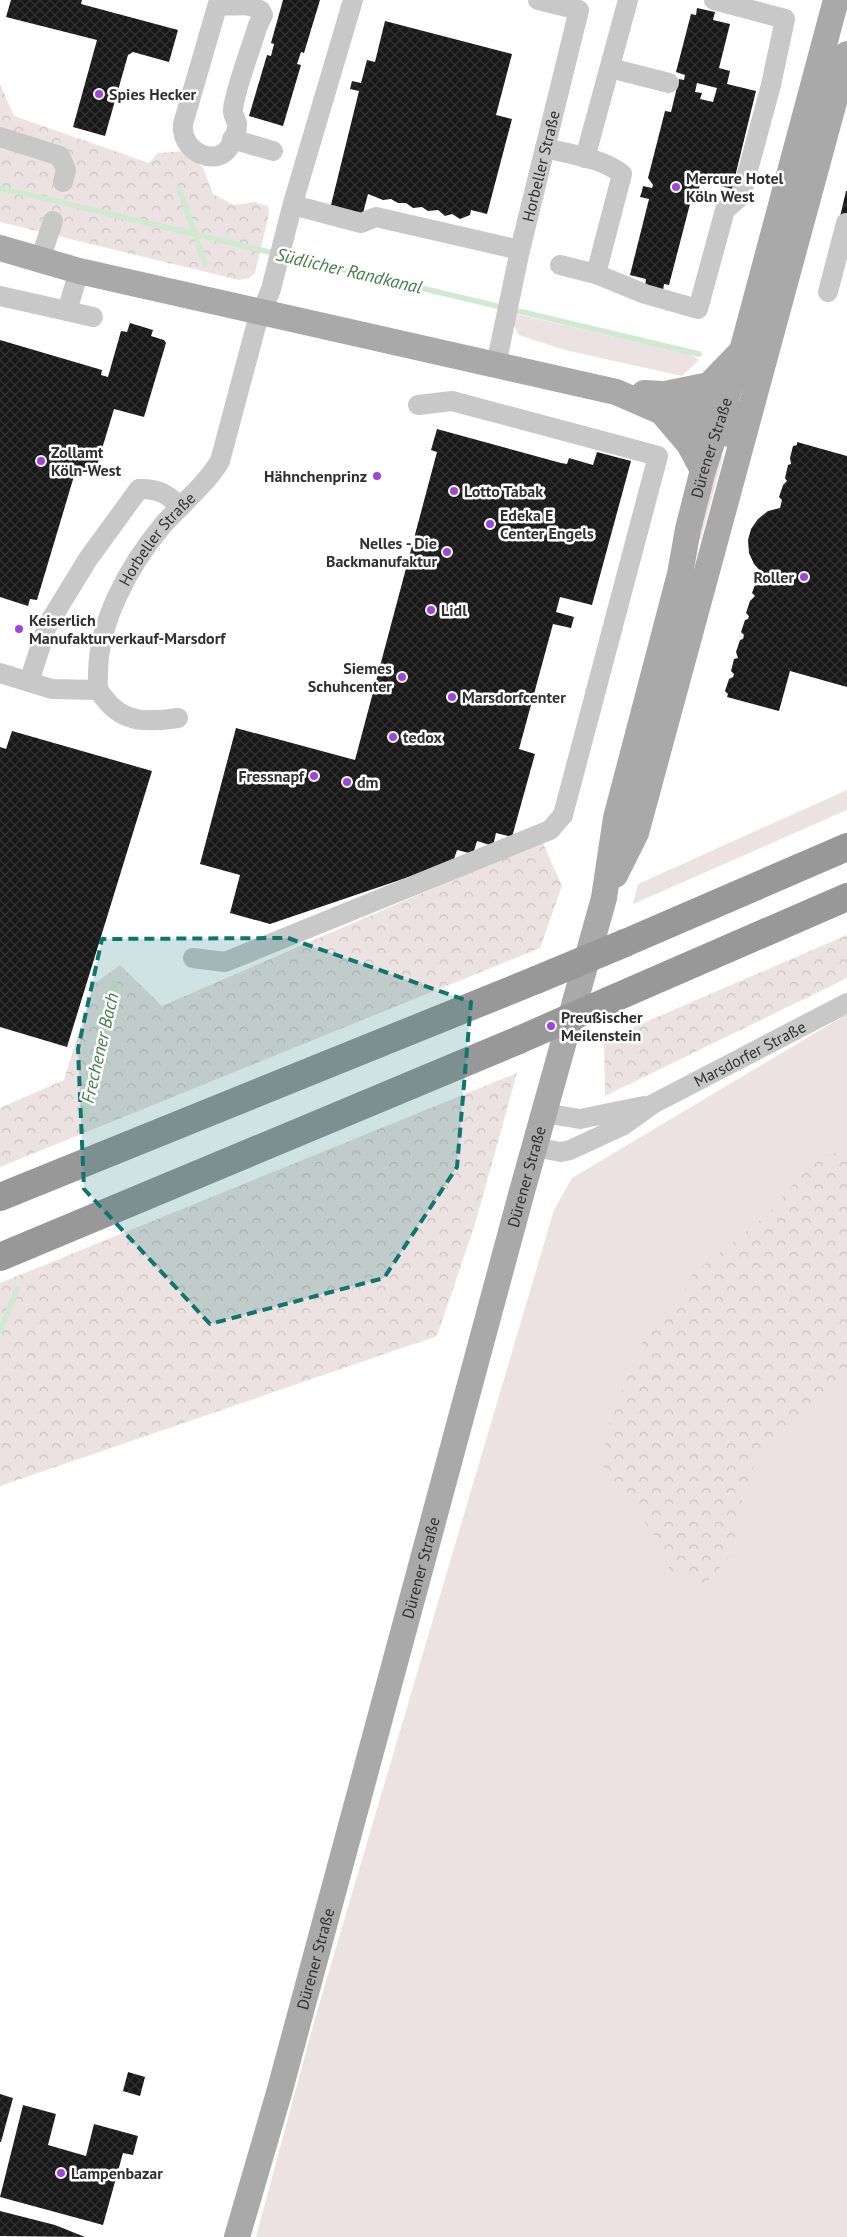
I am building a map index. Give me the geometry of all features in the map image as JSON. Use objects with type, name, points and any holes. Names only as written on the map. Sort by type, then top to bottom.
[{"type":"highway","points":[[0,1197],[536,980],[847,847]]},
{"type":"highway","points":[[0,1256],[519,1040],[847,897]]},
{"type":"main road","name":"Dürener Straße","points":[[237,2237],[279,2093],[534,1147],[604,898],[616,818],[680,574],[688,529],[703,470],[733,424],[742,351],[830,108],[836,0]]},
{"type":"main road","name":"Dürener Straße","points":[[604,898],[636,833],[733,424],[847,54]]},
{"type":"main road","points":[[0,248],[79,271],[662,402],[733,424]]},
{"type":"main road","points":[[662,402],[709,385],[742,351]]},
{"type":"main road","points":[[662,402],[703,470]]},
{"type":"street","name":"Horbeller Straße","points":[[99,690],[98,662],[105,626],[132,568],[162,527],[212,475],[220,461],[261,311],[277,267],[293,205],[353,0]]},
{"type":"street","name":"Horbeller Straße","points":[[496,365],[508,319],[520,250],[580,10],[538,0]]},
{"type":"street","points":[[585,158],[628,0]]},
{"type":"street","points":[[560,265],[596,274],[646,294],[698,309],[725,210],[741,196],[771,85],[785,19],[714,0]]},
{"type":"street","points":[[219,2],[231,8],[248,4],[261,11],[263,15],[258,25],[232,111],[237,125],[232,139],[226,152],[212,157],[197,152],[186,144],[182,134],[219,2]]},
{"type":"street","points":[[610,68],[669,82]]},
{"type":"street","points":[[0,137],[60,156],[66,170],[63,182]]},
{"type":"street","points":[[232,139],[273,151]]},
{"type":"street","points":[[545,148],[585,158],[616,169],[622,174],[596,274]]},
{"type":"street","points":[[293,205],[361,223],[376,217],[520,250]]},
{"type":"street","points":[[40,260],[53,221]]},
{"type":"street","points":[[828,292],[846,224]]},
{"type":"street","points":[[67,311],[79,271]]},
{"type":"street","points":[[0,296],[93,317]]},
{"type":"street","points":[[194,958],[225,962],[550,830],[563,815],[658,456],[452,401],[418,405]]},
{"type":"street","points":[[29,682],[48,626],[88,559],[139,489],[154,488],[168,495],[181,507]]},
{"type":"street","points":[[0,673],[52,689],[99,690],[113,709],[130,718],[148,722],[178,718]]},
{"type":"street","name":"Marsdorfer Straße","points":[[534,1147],[561,1152],[570,1150],[622,1126],[654,1104],[847,1002]]},
{"type":"street","name":"Marsdorfer Straße","points":[[544,1113],[580,1119],[654,1104]]},
{"type":"highlighted area","points":[[288,938],[471,1002],[457,1167],[384,1278],[210,1324],[84,1189],[78,1049],[102,939]]},
{"type":"green space","points":[[0,84],[14,116],[149,163],[158,153],[186,151],[203,168],[213,194],[234,205],[254,202],[268,206],[269,214],[255,273],[249,278],[239,280],[0,222]]},
{"type":"green space","points":[[516,314],[689,354],[699,360],[682,376],[565,350],[519,335],[514,326]]},
{"type":"green space","points":[[717,454],[723,456],[701,539],[698,540]]},
{"type":"green space","points":[[847,790],[847,810],[633,904],[638,884]]},
{"type":"green space","points":[[542,841],[562,886],[540,948],[0,1167],[0,1108],[64,1080],[94,984],[120,965],[162,1006]]},
{"type":"green space","points":[[847,935],[847,978],[605,1096],[604,1040]]},
{"type":"green space","points":[[847,1014],[847,2237],[256,2237],[314,2022],[554,1210],[572,1178]]},
{"type":"green space","points":[[517,1073],[475,1224],[437,1336],[0,1486],[0,1283]]},
{"type":"green space","points":[[847,1149],[847,1384],[827,1390],[761,1446],[742,1499],[732,1553],[706,1584],[671,1575],[664,1548],[601,1464],[611,1417],[648,1330],[678,1305],[692,1275],[771,1212],[813,1159]]},
{"type":"building","name":"Spies Hecker","points":[[11,0],[82,0],[81,4],[178,30],[169,62],[133,52],[128,55],[105,136],[73,127],[97,40],[6,17]]},
{"type":"building","points":[[283,0],[320,0],[304,53],[301,52],[297,64],[301,65],[283,126],[249,116],[267,55],[271,56],[274,44],[271,43]]},
{"type":"building","name":"Mercure Hotel Köln West","points":[[697,8],[715,12],[713,20],[730,24],[719,68],[730,71],[727,84],[756,91],[732,189],[701,181],[696,200],[690,204],[669,285],[664,284],[663,291],[645,287],[646,279],[630,275],[649,199],[640,197],[643,186],[652,188],[653,185],[648,178],[665,111],[671,112],[679,79],[684,80],[685,75],[676,72],[691,14],[696,15]],"holes":[[[697,83],[717,88],[713,102],[700,99],[702,93],[695,92]]]},
{"type":"building","points":[[385,21],[512,54],[496,115],[512,119],[487,214],[471,210],[470,215],[460,219],[452,214],[445,216],[438,210],[428,211],[422,207],[413,208],[406,203],[398,203],[391,199],[383,200],[368,194],[362,217],[330,209],[359,91],[350,89],[352,81],[361,83],[367,60],[375,62]]},
{"type":"building","points":[[847,191],[847,224],[839,221]]},
{"type":"building","name":"Zollamt Köln-West","points":[[130,323],[153,330],[151,336],[164,340],[166,343],[144,417],[114,409],[95,472],[77,466],[37,600],[30,599],[28,606],[0,597],[0,340],[102,370],[101,375],[108,377],[121,331],[127,332]]},
{"type":"building","name":"Marsdorfcenter","points":[[437,429],[567,464],[569,458],[593,465],[597,452],[631,461],[592,605],[560,597],[556,612],[574,617],[571,628],[553,624],[519,749],[535,754],[512,837],[496,833],[493,846],[477,841],[473,854],[457,850],[453,862],[270,924],[230,913],[240,875],[200,864],[236,728],[355,760],[437,452],[431,450]]},
{"type":"building","name":"Roller","points":[[797,442],[847,456],[847,687],[790,671],[779,711],[727,697],[728,694],[725,691],[729,679],[734,674],[731,671],[734,659],[738,658],[736,652],[744,635],[741,632],[745,620],[749,616],[746,613],[750,601],[755,596],[752,593],[762,573],[754,564],[749,553],[748,540],[751,529],[758,519],[768,511],[780,508],[782,500],[779,497],[783,485],[787,481],[785,478],[788,465],[791,464],[790,458],[793,446],[797,445]]},
{"type":"building","points":[[12,731],[152,771],[67,1047],[0,1027],[0,747],[6,749]]},
{"type":"building","points":[[128,2072],[145,2077],[140,2096],[123,2091]]},
{"type":"building","points":[[0,2094],[13,2098],[1,2142],[0,2142]]},
{"type":"building","name":"Lampenbazar","points":[[23,2105],[56,2114],[48,2145],[86,2156],[94,2124],[138,2136],[133,2155],[123,2153],[103,2225],[0,2197]]},
{"type":"building","points":[[0,2211],[55,2225],[85,2237],[0,2236]]},
{"type":"waterway","name":"Südlicher Randkanal","points":[[0,188],[699,354]]},
{"type":"waterway","name":"Frechener Bach","points":[[179,188],[205,264]]},
{"type":"waterway","name":"Frechener Bach","points":[[85,1113],[115,983]]},
{"type":"waterway","name":"Frechener Bach","points":[[0,1331],[17,1289]]},
{"type":"place","name":"Spies Hecker","points":[[99,94]]},
{"type":"place","name":"Mercure Hotel Köln West","points":[[676,187]]},
{"type":"place","name":"Zollamt Köln-West","points":[[41,461]]},
{"type":"place","name":"Hähnchenprinz","points":[[377,476]]},
{"type":"place","name":"Lotto Tabak","points":[[454,491]]},
{"type":"place","name":"Edeka E Center Engels","points":[[490,524]]},
{"type":"place","name":"Nelles - Die Backmanufaktur","points":[[447,552]]},
{"type":"place","name":"Roller","points":[[804,577]]},
{"type":"place","name":"Lidl","points":[[431,610]]},
{"type":"place","name":"Keiserlich Manufakturverkauf-Marsdorf","points":[[19,629]]},
{"type":"place","name":"Siemes Schuhcenter","points":[[402,677]]},
{"type":"place","name":"Marsdorfcenter","points":[[452,697]]},
{"type":"place","name":"tedox","points":[[393,737]]},
{"type":"place","name":"Fressnapf","points":[[314,776]]},
{"type":"place","name":"dm","points":[[347,782]]},
{"type":"place","name":"Preußischer Meilenstein","points":[[551,1026]]},
{"type":"place","name":"Lampenbazar","points":[[61,2173]]}]
